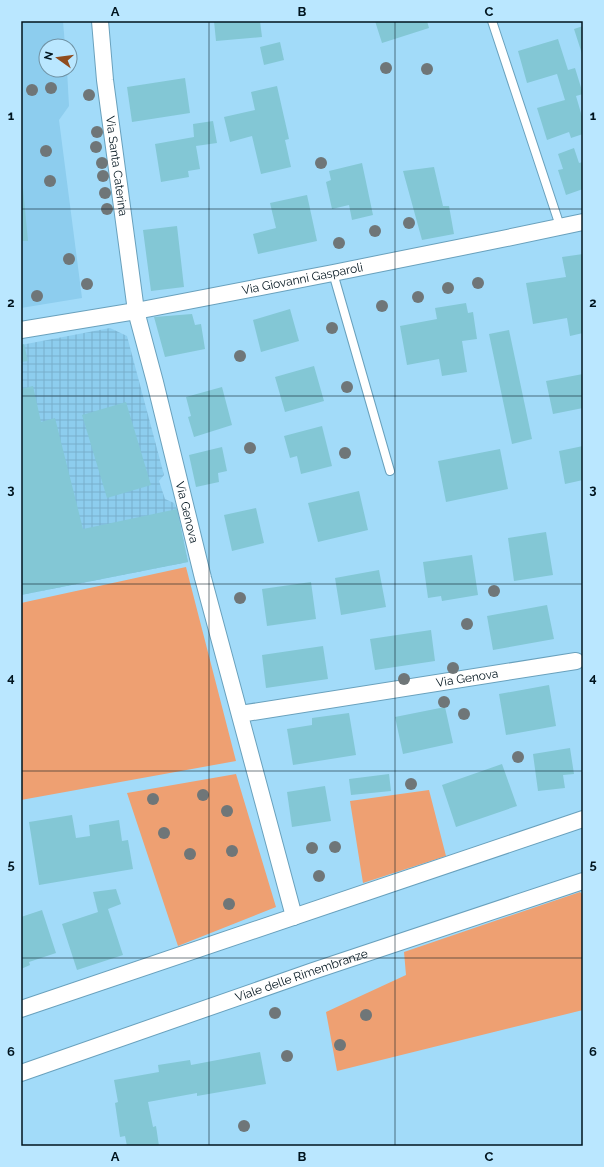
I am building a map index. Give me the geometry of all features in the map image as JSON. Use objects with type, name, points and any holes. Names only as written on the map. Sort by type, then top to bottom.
[{"type":"street","name":"Via Santa Caterina","points":[[100,21],[105,80],[136,311]]},
{"type":"street","name":"Via Giovanni Gasparoli","points":[[21,330],[136,311],[583,222]]},
{"type":"street","name":"Via Genova","points":[[136,311],[203,578],[294,917]]},
{"type":"street","name":"Via Genova","points":[[240,714],[576,661]]},
{"type":"street","points":[[21,1009],[583,819]]},
{"type":"street","name":"Viale delle Rimembranze","points":[[21,1073],[313,971],[583,881]]},
{"type":"lane","points":[[492,21],[560,226]]},
{"type":"lane","points":[[332,273],[390,471]]},
{"type":"shaded area","points":[[21,21],[63,21],[64,38],[38,38],[38,78],[67,78],[69,106],[59,120],[82,298],[21,308]]},
{"type":"shaded area","points":[[110,328],[127,336],[164,475],[159,481],[165,499],[174,503],[177,509],[188,562],[21,595],[21,345]]},
{"type":"shaded area","points":[[186,567],[236,761],[21,800],[21,603]]},
{"type":"shaded area","points":[[236,774],[276,907],[178,946],[127,793]]},
{"type":"shaded area","points":[[429,790],[446,856],[363,883],[350,801]]},
{"type":"shaded area","points":[[580,892],[583,895],[583,1010],[337,1071],[326,1012],[406,975],[404,952]]},
{"type":"building","points":[[214,21],[260,21],[262,37],[216,41]]},
{"type":"building","points":[[375,21],[427,21],[429,28],[382,43]]},
{"type":"building","points":[[583,26],[583,57],[574,29]]},
{"type":"building","points":[[558,39],[568,70],[575,68],[583,94],[576,96],[583,120],[583,134],[571,138],[569,132],[547,140],[537,108],[565,100],[557,74],[527,83],[518,51]]},
{"type":"building","points":[[280,42],[284,60],[264,65],[260,47]]},
{"type":"building","points":[[185,78],[190,113],[132,122],[127,87]]},
{"type":"building","points":[[277,86],[289,139],[285,140],[291,167],[261,174],[252,136],[230,142],[224,117],[255,110],[251,92]]},
{"type":"building","points":[[213,121],[217,143],[196,146],[200,169],[188,171],[189,177],[161,182],[155,144],[194,137],[193,124]]},
{"type":"building","points":[[574,148],[579,163],[583,162],[583,189],[566,195],[558,170],[563,169],[558,154]]},
{"type":"building","points":[[362,163],[373,215],[352,220],[349,205],[332,209],[326,182],[331,180],[329,171]]},
{"type":"building","points":[[434,167],[443,206],[449,206],[454,234],[422,240],[403,171]]},
{"type":"building","points":[[22,178],[28,241],[21,241]]},
{"type":"building","points":[[307,195],[317,241],[258,254],[253,234],[276,228],[270,203]]},
{"type":"building","points":[[177,226],[184,287],[151,291],[143,230]]},
{"type":"building","points":[[583,254],[583,333],[570,336],[567,318],[533,324],[526,283],[566,277],[562,257]]},
{"type":"building","points":[[466,303],[468,313],[473,312],[477,339],[462,341],[467,372],[442,376],[439,359],[407,365],[400,326],[437,319],[435,308]]},
{"type":"building","points":[[290,309],[299,341],[261,352],[253,320]]},
{"type":"building","points":[[192,314],[195,325],[201,324],[205,349],[165,357],[154,317]]},
{"type":"building","points":[[509,330],[532,439],[512,444],[489,334]]},
{"type":"building","points":[[24,344],[28,361],[21,362],[21,345]]},
{"type":"building","points":[[314,366],[324,401],[285,412],[275,377]]},
{"type":"building","points":[[583,374],[583,408],[553,414],[546,381]]},
{"type":"building","points":[[33,386],[41,422],[55,418],[83,529],[177,509],[188,562],[21,595],[21,389]]},
{"type":"building","points":[[222,387],[232,425],[194,437],[188,417],[191,416],[186,397]]},
{"type":"building","points":[[126,402],[151,485],[107,498],[82,415]]},
{"type":"building","points":[[322,426],[332,466],[301,474],[297,456],[290,458],[284,436]]},
{"type":"building","points":[[583,446],[583,480],[565,484],[559,451]]},
{"type":"building","points":[[222,447],[227,471],[218,473],[219,482],[196,487],[189,455]]},
{"type":"building","points":[[500,449],[508,489],[446,502],[438,461]]},
{"type":"building","points":[[359,491],[368,530],[318,542],[308,503]]},
{"type":"building","points":[[256,508],[264,543],[232,551],[224,515]]},
{"type":"building","points":[[546,532],[553,575],[514,581],[508,538]]},
{"type":"building","points":[[472,555],[478,595],[442,601],[441,596],[428,598],[423,562]]},
{"type":"building","points":[[379,570],[386,607],[341,615],[335,578]]},
{"type":"building","points":[[311,582],[316,619],[267,626],[262,589]]},
{"type":"building","points":[[547,605],[554,639],[493,650],[487,616]]},
{"type":"building","points":[[431,630],[435,661],[375,670],[370,639]]},
{"type":"building","points":[[323,646],[328,679],[266,688],[262,655]]},
{"type":"building","points":[[549,685],[556,726],[506,735],[499,694]]},
{"type":"building","points":[[445,707],[453,743],[403,754],[395,717]]},
{"type":"building","points":[[349,713],[356,755],[293,765],[287,729],[312,725],[312,718]]},
{"type":"building","points":[[570,748],[574,774],[563,775],[565,788],[538,791],[533,754]]},
{"type":"building","points":[[502,764],[517,806],[456,827],[442,785]]},
{"type":"building","points":[[389,774],[391,791],[351,795],[349,779]]},
{"type":"building","points":[[325,786],[331,821],[292,827],[287,792]]},
{"type":"building","points":[[72,815],[76,838],[90,836],[89,825],[119,820],[122,841],[128,840],[133,869],[39,885],[29,822]]},
{"type":"building","points":[[116,889],[121,904],[108,909],[123,955],[77,970],[62,924],[98,912],[93,892]]},
{"type":"building","points":[[42,910],[56,953],[29,962],[30,965],[21,969],[21,917]]},
{"type":"building","points":[[260,1052],[266,1084],[197,1096],[197,1093],[148,1102],[153,1127],[156,1126],[159,1146],[127,1146],[125,1136],[120,1137],[115,1103],[118,1102],[114,1080],[159,1072],[158,1065],[190,1060],[191,1065]]}]
